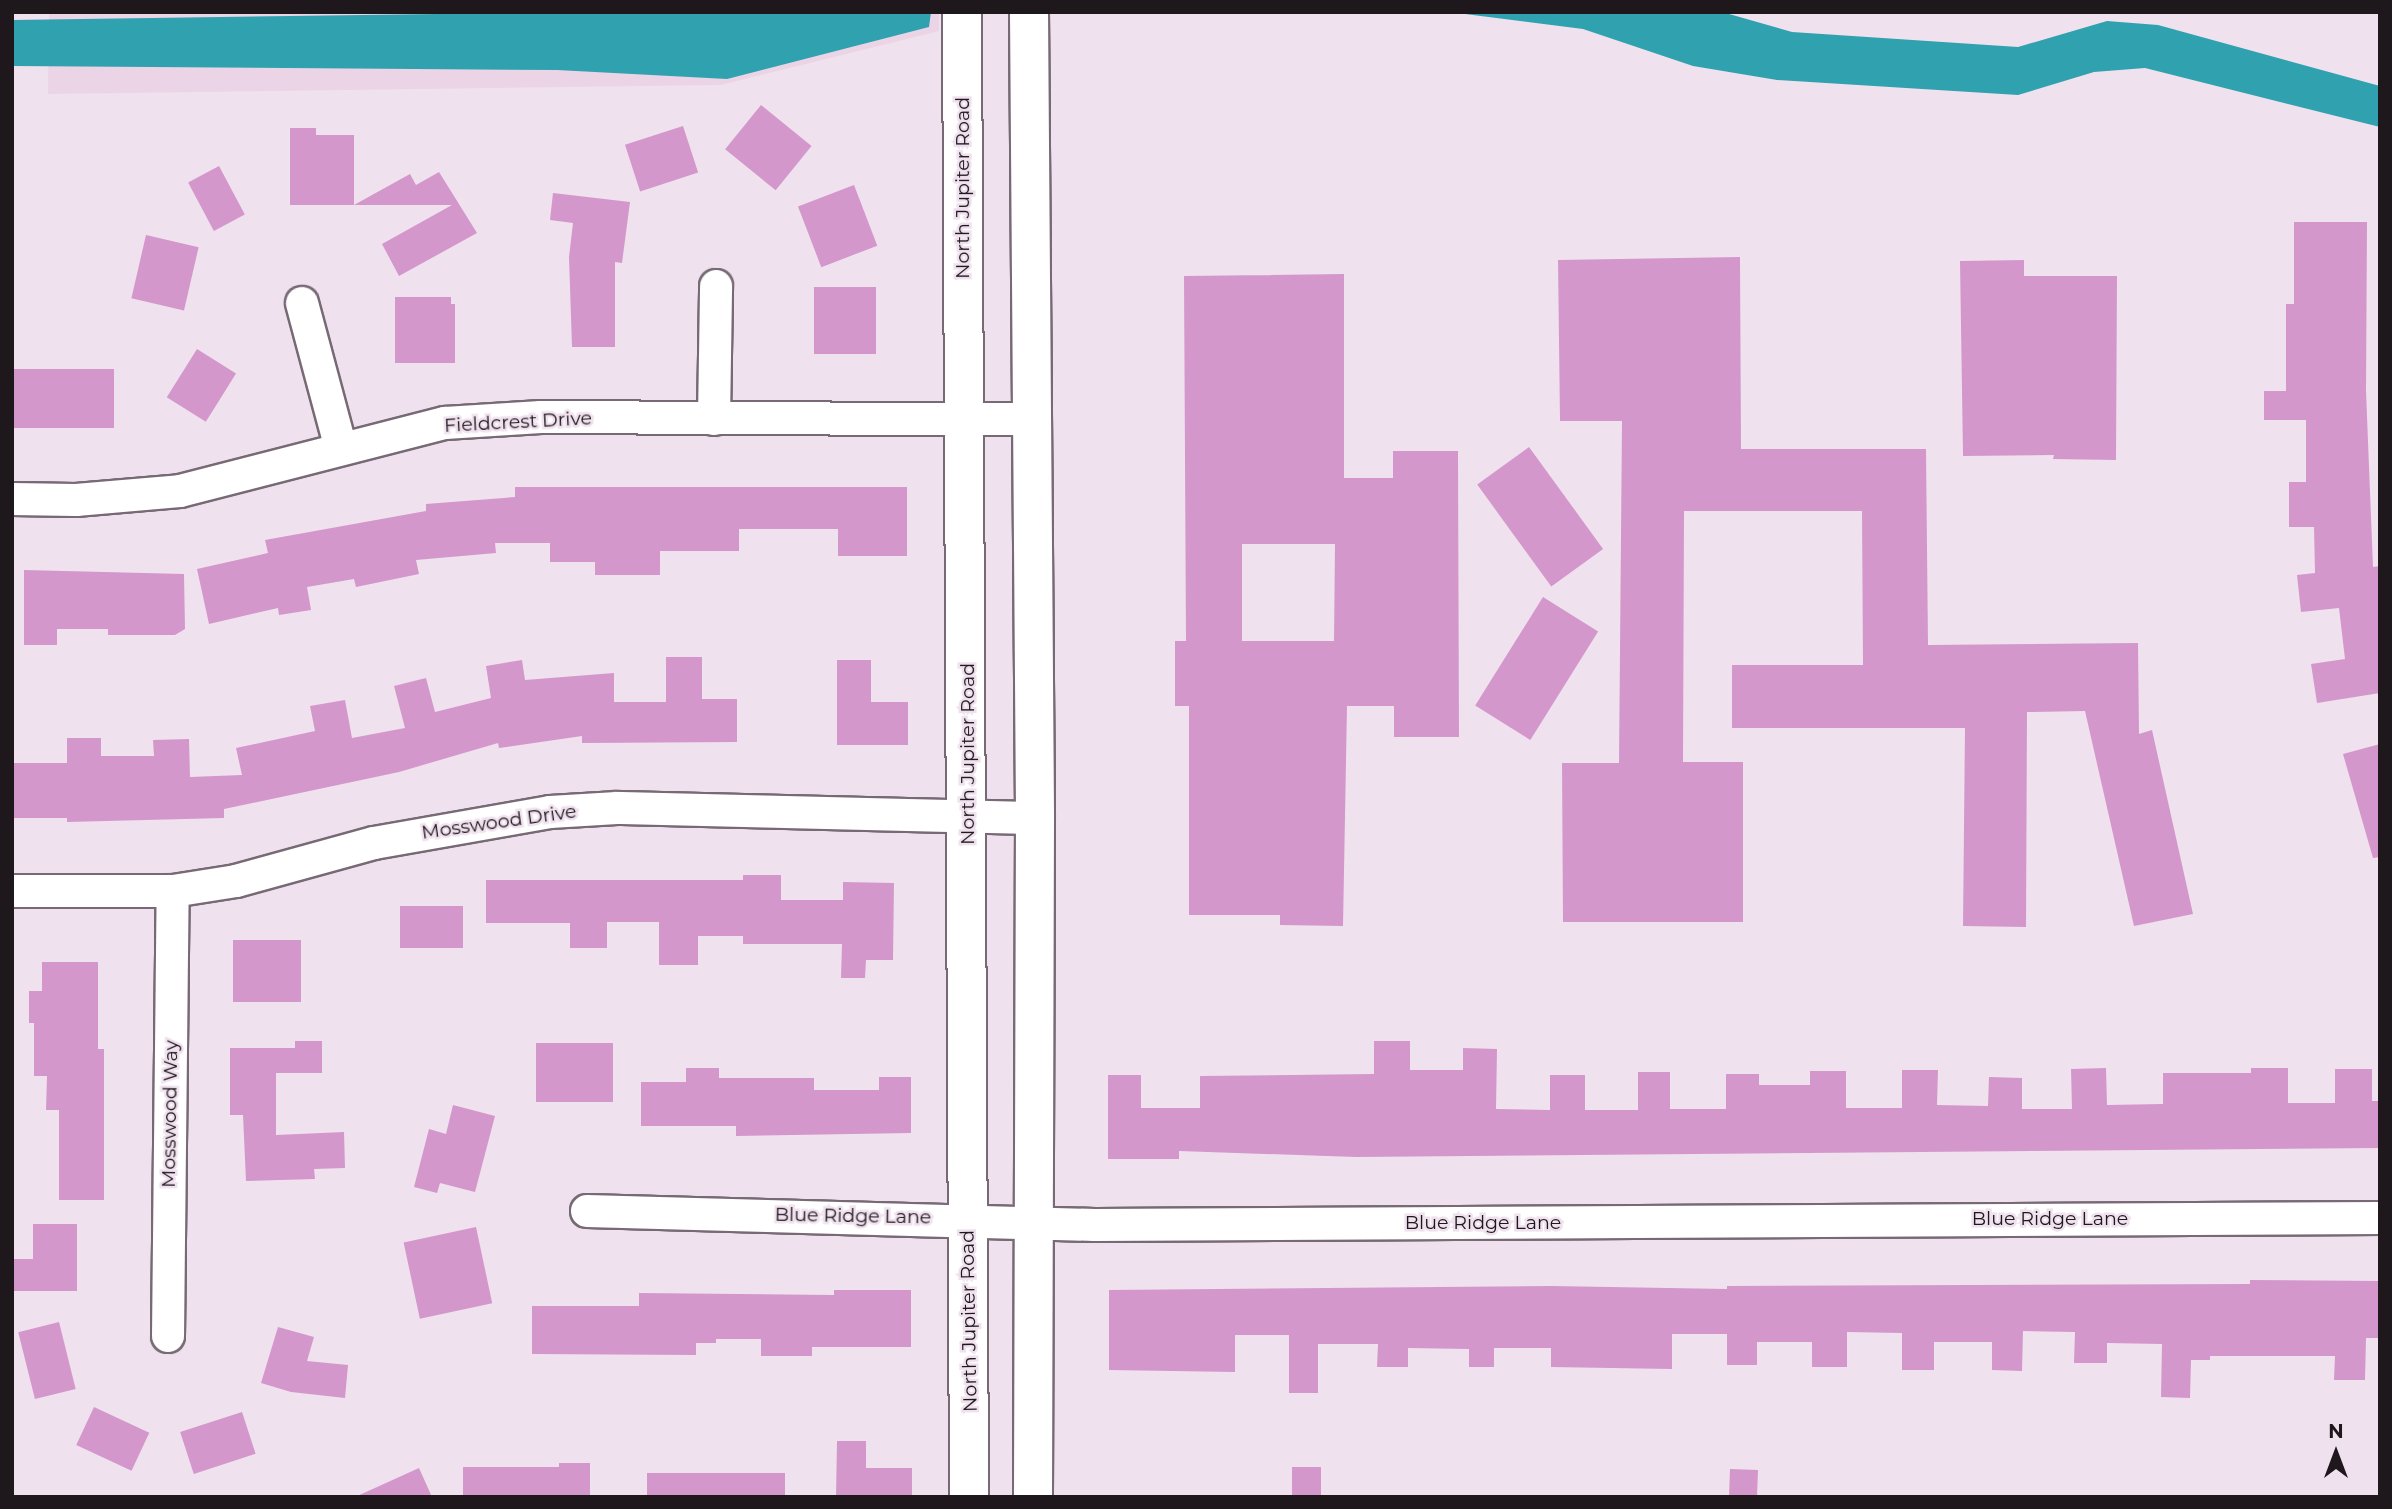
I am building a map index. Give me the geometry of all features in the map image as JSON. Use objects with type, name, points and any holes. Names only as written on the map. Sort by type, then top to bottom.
[{"type":"main road","name":"North Jupiter Road","points":[[962,12],[968,817],[969,1497]]},
{"type":"main road","points":[[1029,12],[1035,818],[1033,1497]]},
{"type":"street","points":[[714,419],[716,286]]},
{"type":"street","points":[[302,303],[341,449]]},
{"type":"street","name":"Fieldcrest Drive","points":[[12,499],[76,500],[180,491],[445,423],[541,416],[1032,420]]},
{"type":"street","name":"Mosswood Drive","points":[[12,891],[173,891],[236,881],[374,843],[550,812],[617,808],[1035,818]]},
{"type":"street","name":"Mosswood Way","points":[[168,1336],[173,891]]},
{"type":"street","name":"Blue Ridge Lane","points":[[587,1210],[1032,1222],[2380,1217]]},
{"type":"shaded area","points":[[49,12],[939,12],[939,31],[721,85],[48,94]]},
{"type":"water","points":[[579,12],[931,12],[929,27],[727,79],[557,70],[12,66],[12,20]]},
{"type":"water","points":[[1184,12],[1722,12],[1792,32],[2018,47],[2107,21],[2158,25],[2380,86],[2380,127],[2145,68],[2094,72],[2018,95],[1777,80],[1693,66],[1583,29],[1465,14]]},
{"type":"building","points":[[761,105],[812,146],[776,190],[725,149]]},
{"type":"building","points":[[683,126],[698,173],[640,191],[625,145]]},
{"type":"building","points":[[290,128],[316,128],[316,135],[354,135],[354,205],[290,205]]},
{"type":"building","points":[[219,166],[245,215],[214,231],[188,182]]},
{"type":"building","points":[[439,172],[477,233],[399,276],[382,244],[452,205],[354,205],[410,174],[416,185]]},
{"type":"building","points":[[854,185],[877,246],[821,267],[798,207]]},
{"type":"building","points":[[553,193],[630,202],[622,263],[615,262],[615,347],[572,347],[569,257],[573,223],[550,220]]},
{"type":"building","points":[[2294,222],[2367,222],[2366,391],[2373,567],[2380,566],[2380,693],[2317,703],[2311,664],[2345,659],[2339,608],[2301,612],[2297,575],[2315,573],[2314,527],[2289,527],[2289,482],[2306,482],[2306,420],[2264,420],[2264,391],[2286,391],[2286,304],[2294,304]]},
{"type":"building","points":[[146,235],[199,247],[184,310],[131,298]]},
{"type":"building","points":[[1740,257],[1741,449],[1926,449],[1928,645],[2138,643],[2139,734],[2152,730],[2193,914],[2134,926],[2085,711],[2027,712],[2026,927],[1963,926],[1965,728],[1732,728],[1732,665],[1863,665],[1862,511],[1684,511],[1683,762],[1743,762],[1743,922],[1563,922],[1562,763],[1619,763],[1622,421],[1560,421],[1558,260]]},
{"type":"building","points":[[2024,260],[2024,276],[2117,276],[2116,460],[2053,459],[2054,455],[1963,456],[1960,261]]},
{"type":"building","points":[[1344,274],[1344,478],[1393,478],[1393,451],[1458,451],[1459,737],[1394,737],[1394,706],[1347,706],[1343,926],[1280,925],[1280,915],[1189,915],[1189,706],[1175,706],[1175,641],[1186,641],[1184,276]],"holes":[[[1242,544],[1335,544],[1334,641],[1242,641]]]},
{"type":"building","points":[[814,287],[876,287],[876,354],[814,354]]},
{"type":"building","points":[[395,297],[451,297],[451,304],[455,304],[455,363],[395,363]]},
{"type":"building","points":[[197,349],[236,373],[206,422],[167,397]]},
{"type":"building","points":[[12,369],[114,369],[114,428],[12,428]]},
{"type":"building","points":[[1529,447],[1603,549],[1551,587],[1477,485]]},
{"type":"building","points":[[515,487],[907,487],[907,556],[838,556],[838,529],[739,529],[739,551],[660,551],[660,575],[595,575],[595,562],[550,562],[550,543],[495,543],[496,553],[416,560],[419,574],[356,587],[354,579],[307,587],[311,610],[279,615],[278,608],[209,624],[197,569],[268,553],[265,540],[426,511],[426,504],[515,497]]},
{"type":"building","points":[[24,570],[184,574],[185,629],[175,635],[108,635],[108,629],[57,629],[57,645],[24,645]]},
{"type":"building","points":[[1543,597],[1598,631],[1530,740],[1475,706]]},
{"type":"building","points":[[666,657],[702,657],[702,699],[737,699],[737,742],[582,743],[582,736],[499,748],[498,743],[399,772],[224,809],[224,818],[67,822],[67,818],[12,818],[12,763],[67,763],[67,738],[101,738],[101,756],[154,756],[153,740],[189,739],[190,777],[242,775],[236,748],[315,731],[310,706],[345,700],[352,738],[405,728],[394,686],[426,678],[435,712],[491,698],[486,666],[522,660],[525,680],[614,673],[614,702],[666,702]]},
{"type":"building","points":[[837,660],[871,660],[871,702],[908,702],[908,745],[837,745]]},
{"type":"building","points":[[2380,744],[2380,857],[2373,858],[2343,754]]},
{"type":"building","points":[[743,875],[781,875],[781,900],[843,900],[843,882],[894,883],[893,960],[866,960],[865,978],[841,978],[842,944],[743,944],[743,936],[698,936],[698,965],[659,965],[659,922],[607,922],[607,948],[570,948],[570,923],[486,923],[486,880],[743,880]]},
{"type":"building","points":[[400,906],[463,906],[463,948],[400,948]]},
{"type":"building","points":[[233,940],[301,940],[301,1002],[233,1002]]},
{"type":"building","points":[[42,962],[98,962],[98,1049],[104,1049],[104,1200],[59,1200],[59,1110],[46,1110],[47,1076],[34,1076],[34,1023],[29,1023],[29,991],[42,991]]},
{"type":"building","points":[[295,1041],[322,1041],[322,1073],[276,1073],[276,1135],[344,1132],[345,1168],[314,1169],[315,1179],[246,1181],[243,1115],[230,1115],[230,1048],[295,1048]]},
{"type":"building","points":[[1374,1041],[1410,1041],[1410,1070],[1463,1070],[1463,1048],[1497,1049],[1496,1109],[1550,1110],[1550,1075],[1585,1075],[1585,1110],[1638,1110],[1638,1072],[1670,1072],[1670,1109],[1726,1109],[1726,1074],[1759,1074],[1759,1085],[1810,1085],[1810,1071],[1846,1071],[1846,1108],[1902,1108],[1902,1070],[1938,1070],[1937,1105],[1988,1106],[1989,1077],[2022,1078],[2022,1109],[2072,1109],[2071,1069],[2106,1068],[2107,1105],[2163,1104],[2163,1073],[2251,1073],[2251,1068],[2288,1068],[2288,1103],[2335,1103],[2335,1069],[2372,1069],[2372,1101],[2380,1101],[2380,1148],[1356,1157],[1179,1151],[1179,1159],[1108,1159],[1108,1075],[1141,1075],[1141,1108],[1200,1108],[1200,1076],[1374,1074]]},
{"type":"building","points":[[536,1043],[613,1043],[613,1102],[536,1102]]},
{"type":"building","points":[[686,1068],[719,1068],[719,1078],[814,1078],[814,1090],[879,1090],[879,1077],[911,1077],[911,1133],[736,1136],[736,1126],[641,1126],[641,1082],[686,1082]]},
{"type":"building","points":[[453,1105],[495,1116],[475,1192],[440,1183],[437,1193],[414,1187],[429,1129],[446,1134]]},
{"type":"building","points":[[33,1224],[77,1224],[77,1291],[12,1291],[12,1259],[33,1259]]},
{"type":"building","points":[[476,1227],[492,1303],[420,1319],[404,1242]]},
{"type":"building","points":[[2250,1280],[2380,1281],[2380,1338],[2366,1338],[2365,1380],[2334,1380],[2335,1356],[2210,1356],[2210,1360],[2191,1360],[2190,1398],[2161,1397],[2162,1344],[2107,1343],[2107,1363],[2074,1363],[2075,1332],[2023,1331],[2022,1371],[1992,1370],[1992,1342],[1934,1342],[1934,1370],[1902,1370],[1902,1333],[1847,1332],[1847,1367],[1812,1367],[1812,1342],[1757,1342],[1757,1365],[1727,1365],[1727,1334],[1672,1334],[1672,1369],[1551,1367],[1551,1348],[1494,1348],[1494,1367],[1469,1367],[1469,1349],[1408,1348],[1408,1367],[1377,1367],[1378,1344],[1318,1344],[1318,1393],[1289,1393],[1289,1335],[1235,1335],[1235,1372],[1109,1370],[1109,1290],[1551,1286],[1727,1289],[1727,1286],[2250,1284]]},
{"type":"building","points":[[834,1290],[911,1290],[911,1347],[812,1347],[812,1356],[761,1356],[761,1339],[716,1339],[716,1343],[696,1343],[696,1355],[532,1354],[532,1306],[639,1306],[639,1293],[834,1295]]},
{"type":"building","points":[[59,1322],[76,1389],[35,1399],[18,1332]]},
{"type":"building","points":[[278,1327],[314,1337],[307,1361],[348,1365],[345,1398],[291,1392],[261,1383]]},
{"type":"building","points":[[94,1407],[149,1433],[132,1471],[76,1445]]},
{"type":"building","points":[[242,1412],[256,1454],[194,1474],[180,1432]]},
{"type":"building","points":[[837,1441],[866,1441],[866,1468],[912,1468],[912,1497],[836,1497]]},
{"type":"building","points":[[559,1463],[590,1463],[590,1497],[463,1497],[463,1467],[559,1467]]},
{"type":"building","points":[[1292,1467],[1321,1467],[1321,1497],[1292,1497]]},
{"type":"building","points":[[419,1468],[432,1497],[355,1497]]},
{"type":"building","points":[[1730,1469],[1758,1470],[1757,1497],[1729,1497]]},
{"type":"building","points":[[647,1473],[785,1473],[785,1497],[647,1497]]}]
